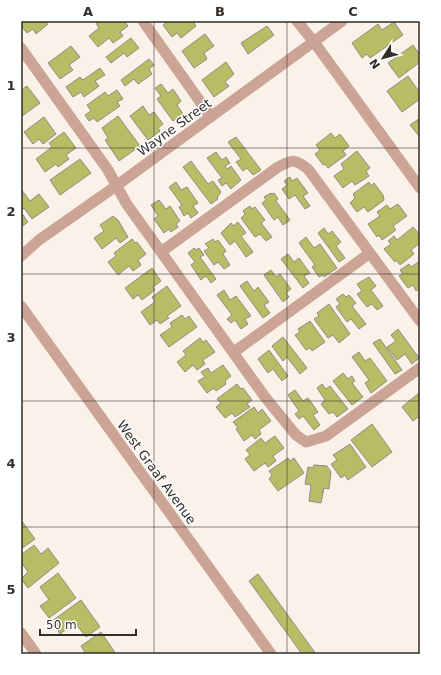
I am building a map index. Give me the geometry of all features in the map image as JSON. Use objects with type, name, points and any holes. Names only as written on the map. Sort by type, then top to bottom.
[{"type":"street","points":[[143,21],[211,117]]},
{"type":"street","points":[[297,21],[314,42],[420,188]]},
{"type":"street","name":"Wayne Street","points":[[21,256],[39,240],[116,186],[342,21]]},
{"type":"street","points":[[21,48],[108,170],[126,202],[161,252],[265,397],[296,435],[306,442],[326,436],[420,368]]},
{"type":"street","points":[[161,252],[278,167],[291,161],[298,162],[308,169],[420,321]]},
{"type":"street","points":[[234,352],[370,253]]},
{"type":"street","name":"West Graaf Avenue","points":[[21,306],[271,654]]},
{"type":"street","points":[[21,633],[36,654]]},
{"type":"building","points":[[24,21],[46,21],[48,24],[36,34],[33,29],[27,33],[21,26],[21,23]]},
{"type":"building","points":[[99,21],[124,21],[128,26],[120,32],[123,36],[113,43],[109,38],[98,47],[89,36],[99,28],[96,23]]},
{"type":"building","points":[[169,21],[193,21],[196,26],[181,38],[177,33],[172,37],[163,25]]},
{"type":"building","points":[[394,22],[403,35],[370,58],[367,54],[362,58],[352,43],[378,24],[382,30]]},
{"type":"building","points":[[267,26],[274,35],[248,54],[241,43]]},
{"type":"building","points":[[205,34],[214,46],[204,53],[207,59],[194,68],[182,51]]},
{"type":"building","points":[[131,38],[139,48],[127,57],[124,53],[111,63],[106,57]]},
{"type":"building","points":[[413,45],[420,55],[420,62],[399,78],[388,63]]},
{"type":"building","points":[[71,46],[80,57],[69,65],[73,70],[60,79],[48,63]]},
{"type":"building","points":[[149,59],[154,65],[149,69],[152,74],[138,84],[134,79],[125,86],[121,80]]},
{"type":"building","points":[[226,62],[234,74],[225,82],[229,86],[214,97],[202,80]]},
{"type":"building","points":[[100,68],[105,75],[95,81],[99,86],[84,97],[81,92],[73,97],[66,87],[80,77],[83,80]]},
{"type":"building","points":[[408,76],[420,93],[420,99],[402,112],[387,91]]},
{"type":"building","points":[[161,84],[168,93],[173,89],[181,101],[177,105],[183,114],[173,121],[157,99],[161,96],[155,88]]},
{"type":"building","points":[[27,86],[40,103],[21,117],[21,90]]},
{"type":"building","points":[[117,90],[123,99],[117,102],[120,106],[97,122],[94,118],[89,121],[85,115],[91,111],[87,105],[105,92],[108,96]]},
{"type":"building","points":[[143,106],[149,115],[154,112],[163,124],[158,128],[160,131],[148,140],[130,116]]},
{"type":"building","points":[[118,116],[140,146],[119,161],[105,140],[108,138],[102,128]]},
{"type":"building","points":[[44,117],[56,134],[43,144],[39,139],[33,144],[24,132]]},
{"type":"building","points":[[420,118],[420,135],[419,136],[410,125]]},
{"type":"building","points":[[64,132],[76,148],[66,155],[69,159],[58,167],[56,164],[45,172],[36,159],[52,147],[49,143]]},
{"type":"building","points":[[331,133],[335,138],[340,134],[349,146],[343,151],[346,155],[328,168],[325,164],[323,165],[315,154],[320,150],[316,145]]},
{"type":"building","points":[[236,137],[261,170],[253,175],[247,168],[243,171],[236,162],[241,159],[228,142]]},
{"type":"building","points":[[357,151],[370,168],[366,171],[369,176],[355,185],[352,181],[343,188],[334,176],[344,169],[341,164]]},
{"type":"building","points":[[216,152],[222,160],[226,157],[230,163],[225,166],[227,169],[231,166],[241,180],[231,189],[226,183],[222,186],[218,180],[222,178],[207,158]]},
{"type":"building","points":[[80,159],[91,173],[60,195],[50,180]]},
{"type":"building","points":[[191,161],[208,184],[213,181],[221,192],[217,198],[218,199],[211,204],[183,167]]},
{"type":"building","points":[[290,177],[292,181],[297,178],[308,193],[303,196],[310,206],[305,209],[295,195],[289,199],[282,189],[287,185],[284,181]]},
{"type":"building","points":[[176,182],[181,190],[187,187],[198,203],[193,206],[198,213],[191,218],[188,213],[184,216],[179,207],[182,205],[169,187]]},
{"type":"building","points":[[369,182],[371,186],[374,183],[383,195],[384,200],[368,212],[364,207],[357,212],[350,203],[355,198],[353,194]]},
{"type":"building","points":[[21,189],[30,201],[39,194],[49,207],[32,219],[24,208],[21,211]]},
{"type":"building","points":[[274,193],[278,199],[276,201],[290,220],[283,225],[278,217],[274,220],[262,203],[266,200],[264,197]]},
{"type":"building","points":[[159,200],[166,209],[170,206],[180,221],[176,224],[178,227],[171,232],[169,229],[164,233],[154,219],[158,216],[151,205]]},
{"type":"building","points":[[398,204],[407,216],[393,226],[396,230],[382,240],[379,235],[377,237],[368,224],[380,216],[377,212],[387,205],[390,209]]},
{"type":"building","points":[[250,206],[252,209],[255,207],[265,220],[261,223],[272,237],[266,241],[260,234],[255,237],[241,218],[245,214],[243,211]]},
{"type":"building","points":[[21,212],[28,222],[21,227]]},
{"type":"building","points":[[113,216],[118,220],[128,237],[120,243],[116,238],[102,249],[94,238],[104,231],[100,225]]},
{"type":"building","points":[[238,222],[246,233],[241,236],[253,252],[246,257],[235,241],[230,245],[221,233],[231,223],[233,226]]},
{"type":"building","points":[[413,227],[420,235],[420,243],[411,250],[414,254],[400,265],[396,260],[395,262],[384,249],[391,244],[388,241],[394,236],[397,240]]},
{"type":"building","points":[[324,228],[328,234],[332,231],[341,242],[336,246],[345,258],[339,262],[318,233]]},
{"type":"building","points":[[306,237],[314,248],[320,244],[337,268],[324,277],[323,275],[319,277],[312,267],[315,265],[299,243]]},
{"type":"building","points":[[132,239],[135,243],[137,242],[146,254],[138,260],[141,265],[133,271],[129,266],[118,275],[108,262],[116,256],[114,253]]},
{"type":"building","points":[[213,239],[215,242],[218,240],[226,251],[223,254],[230,265],[224,269],[218,262],[214,265],[204,251],[209,248],[205,244]]},
{"type":"building","points":[[194,248],[196,250],[199,248],[204,255],[200,257],[216,279],[211,283],[206,276],[201,280],[191,265],[195,262],[188,253]]},
{"type":"building","points":[[288,254],[294,262],[299,258],[310,273],[304,276],[309,283],[303,288],[281,259]]},
{"type":"building","points":[[420,261],[420,288],[416,291],[413,285],[408,288],[399,276],[403,274],[400,270],[409,264],[411,267]]},
{"type":"building","points":[[152,268],[161,281],[153,287],[155,290],[142,300],[138,295],[133,299],[125,288]]},
{"type":"building","points":[[271,270],[276,277],[280,274],[291,289],[286,293],[289,297],[283,302],[264,275]]},
{"type":"building","points":[[369,277],[376,286],[371,290],[383,306],[377,310],[372,304],[367,307],[357,294],[362,291],[357,284]]},
{"type":"building","points":[[247,281],[254,291],[258,287],[269,302],[264,305],[270,313],[263,318],[240,286]]},
{"type":"building","points":[[167,286],[181,306],[167,316],[169,318],[160,324],[157,320],[150,325],[141,312],[155,302],[152,297]]},
{"type":"building","points":[[224,290],[230,300],[236,296],[251,316],[245,319],[248,324],[241,329],[235,320],[231,323],[227,319],[232,315],[217,295]]},
{"type":"building","points":[[343,294],[346,297],[349,295],[356,303],[352,306],[366,324],[359,329],[351,319],[347,322],[336,307],[340,304],[336,299]]},
{"type":"building","points":[[329,304],[350,334],[339,343],[333,335],[328,338],[314,319],[319,316],[317,313]]},
{"type":"building","points":[[182,315],[185,319],[189,316],[197,327],[169,347],[160,335],[172,327],[170,323]]},
{"type":"building","points":[[310,321],[325,342],[312,351],[310,348],[306,350],[295,335],[300,332],[298,329]]},
{"type":"building","points":[[398,329],[419,358],[412,364],[405,354],[397,360],[387,347],[396,341],[391,335]]},
{"type":"building","points":[[283,337],[307,368],[300,374],[287,357],[283,361],[272,346]]},
{"type":"building","points":[[200,338],[203,342],[206,340],[215,352],[203,360],[205,364],[197,370],[193,365],[185,372],[177,362],[186,355],[183,351]]},
{"type":"building","points":[[380,339],[402,370],[395,374],[373,343]]},
{"type":"building","points":[[269,350],[288,376],[282,381],[273,369],[268,373],[258,359]]},
{"type":"building","points":[[359,352],[365,361],[370,358],[387,381],[371,393],[365,383],[369,380],[352,357]]},
{"type":"building","points":[[223,365],[231,376],[225,381],[226,384],[216,391],[214,388],[207,393],[198,381],[205,377],[201,372],[208,368],[211,373]]},
{"type":"building","points":[[343,373],[348,379],[352,376],[355,381],[352,383],[363,397],[352,405],[333,381]]},
{"type":"building","points":[[237,384],[241,389],[243,388],[252,400],[247,404],[250,407],[235,417],[232,413],[225,418],[216,407],[221,403],[217,399]]},
{"type":"building","points":[[322,384],[326,389],[330,386],[348,409],[337,417],[333,412],[329,414],[321,404],[325,400],[317,388]]},
{"type":"building","points":[[295,390],[303,401],[308,398],[318,412],[313,415],[320,425],[314,430],[303,416],[299,419],[295,414],[299,411],[288,395]]},
{"type":"building","points":[[419,393],[420,420],[418,417],[413,421],[402,407]]},
{"type":"building","points":[[254,407],[258,413],[262,409],[271,421],[259,430],[261,434],[255,439],[252,435],[244,441],[236,429],[238,428],[233,422]]},
{"type":"building","points":[[372,424],[392,452],[372,467],[351,440]]},
{"type":"building","points":[[275,436],[284,448],[273,456],[276,461],[268,467],[265,463],[254,471],[245,459],[250,455],[246,450],[261,438],[265,443]]},
{"type":"building","points":[[350,444],[366,467],[348,480],[345,475],[341,478],[331,464],[337,460],[333,455]]},
{"type":"building","points":[[288,458],[290,461],[294,458],[304,473],[278,491],[269,479],[272,475],[269,471]]},
{"type":"building","points":[[314,465],[327,466],[331,472],[329,489],[324,488],[321,503],[309,501],[311,485],[305,484],[308,467],[313,468]]},
{"type":"building","points":[[21,520],[35,539],[21,549]]},
{"type":"building","points":[[34,545],[41,554],[48,548],[59,563],[28,588],[21,579],[28,572],[21,562],[21,555]]},
{"type":"building","points":[[58,573],[76,598],[49,618],[40,606],[49,600],[40,587]]},
{"type":"building","points":[[258,574],[316,654],[302,654],[249,581]]},
{"type":"building","points":[[81,600],[100,627],[86,637],[75,623],[60,634],[52,621]]},
{"type":"building","points":[[101,632],[116,654],[86,654],[81,646]]}]
